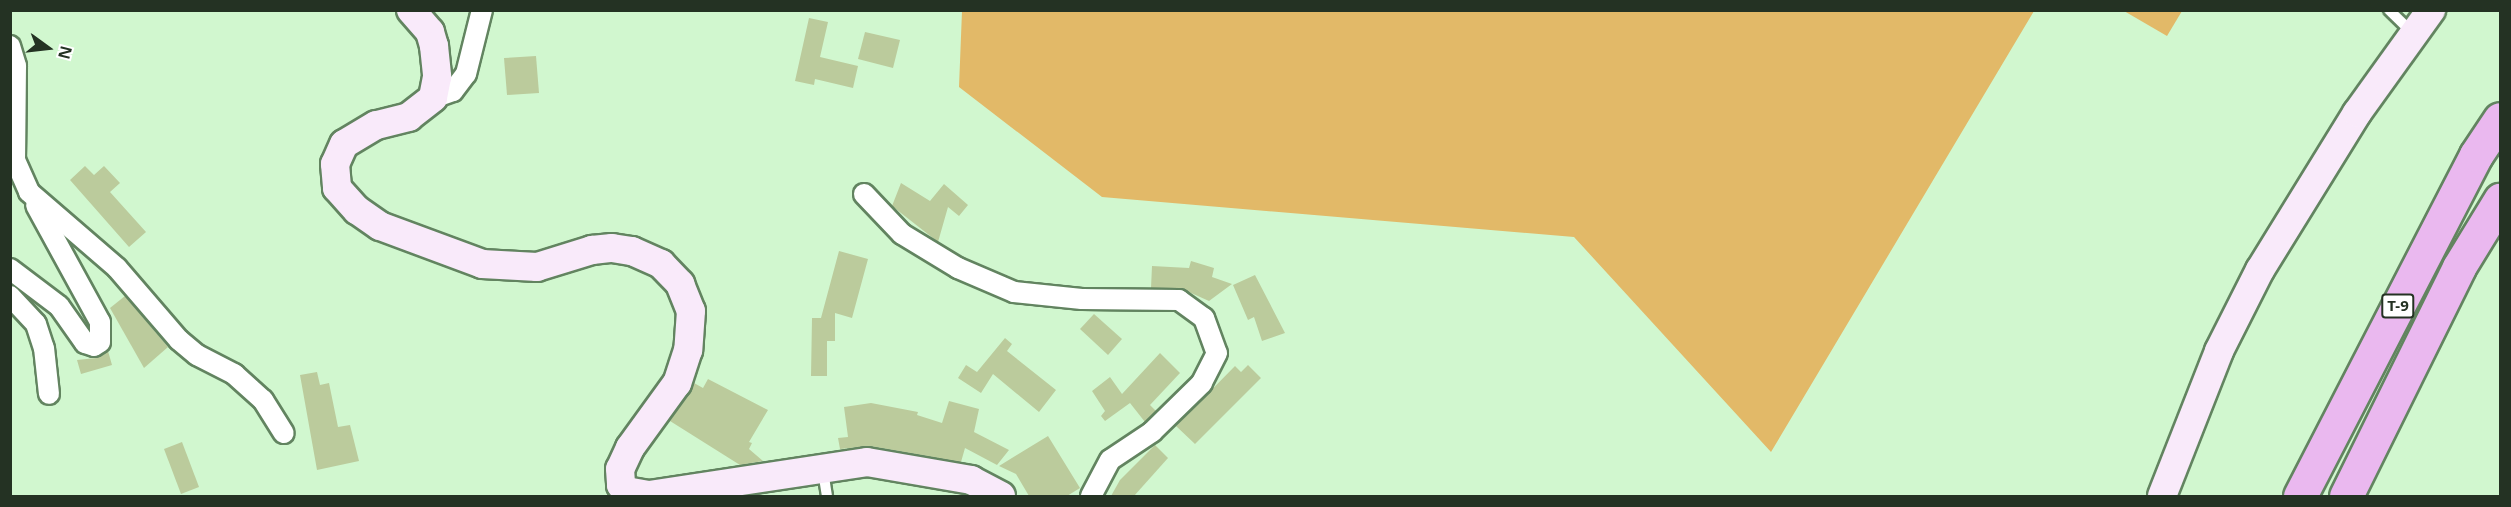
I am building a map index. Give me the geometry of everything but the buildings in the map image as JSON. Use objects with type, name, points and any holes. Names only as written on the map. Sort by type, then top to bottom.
[{"type":"highway","points":[[2476,155],[2500,109]]},
{"type":"highway","name":"T-9","points":[[2300,496],[2476,155],[2500,119]]},
{"type":"highway","name":"T-9","points":[[2346,496],[2460,267],[2500,200]]},
{"type":"street","points":[[411,10],[430,32],[434,46],[437,77],[433,98]]},
{"type":"street","points":[[482,10],[466,74],[453,91],[433,98],[409,117],[376,125],[344,144],[334,164],[337,188],[357,210],[407,239],[482,264],[537,267],[592,250],[612,248],[632,251],[661,264],[680,284],[691,311],[688,350],[677,382],[630,448],[620,469],[621,485],[626,490],[649,495],[867,462],[971,480],[1002,496]]},
{"type":"street","points":[[2162,496],[2219,351],[2260,270],[2357,113],[2431,10]]},
{"type":"street","points":[[10,46],[16,66],[15,160],[29,192],[100,322],[100,342],[85,343],[59,306],[10,269]]},
{"type":"street","points":[[29,192],[117,268],[179,340],[197,355],[234,374],[263,400],[284,433]]},
{"type":"street","points":[[864,194],[902,234],[958,268],[1014,292],[1082,298],[1179,300],[1204,318],[1217,353],[1203,383],[1152,432],[1110,460],[1091,496]]},
{"type":"street","points":[[10,296],[36,324],[44,348],[49,394]]},
{"type":"lane","points":[[2389,10],[2414,34]]},
{"type":"lane","points":[[823,468],[827,496]]},
{"type":"shaded area","points":[[962,10],[2034,11],[1771,452],[1574,237],[1102,197],[959,87]]},
{"type":"shaded area","points":[[2124,11],[2182,11],[2167,36]]}]
